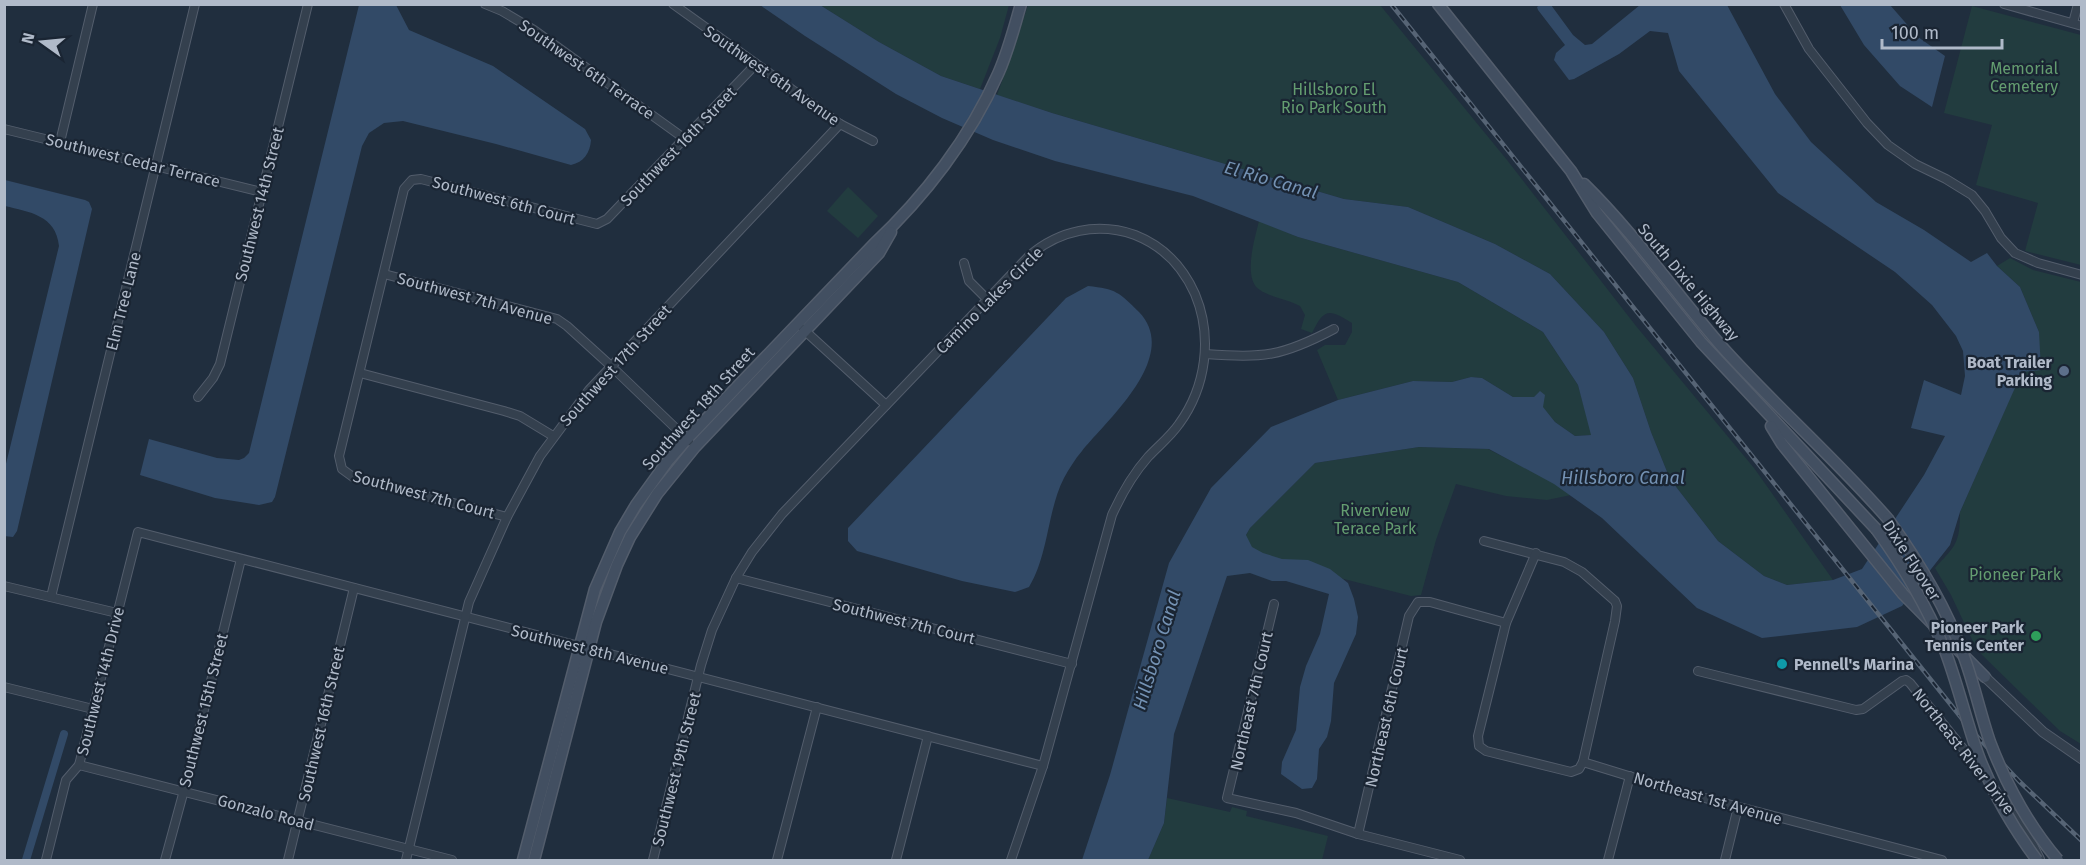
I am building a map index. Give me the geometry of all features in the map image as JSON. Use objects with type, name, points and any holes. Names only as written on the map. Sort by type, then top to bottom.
[{"type":"main road","name":"Southwest 18th Street","points":[[534,861],[595,589],[620,532],[648,487],[801,327],[897,222],[961,140],[998,74],[1021,4]]},
{"type":"main road","name":"South Dixie Highway","points":[[1438,4],[1571,171],[1604,222],[1701,342],[1758,405]]},
{"type":"main road","name":"South Dixie Highway","points":[[1571,171],[1607,206],[1722,347],[1784,412]]},
{"type":"main road","points":[[1758,405],[1784,412]]},
{"type":"main road","points":[[1758,405],[1782,444],[1863,545],[1914,606],[1985,677]]},
{"type":"main road","name":"Dixie Flyover","points":[[1758,405],[1876,529],[1905,571],[1932,621],[1954,675],[1983,767],[2012,823],[2039,861]]},
{"type":"main road","name":"Dixie Flyover","points":[[1784,412],[1868,495],[1911,551],[1941,601],[1964,655],[2000,767],[2028,820],[2058,861]]},
{"type":"main road","name":"Southwest 18th Street","points":[[523,861],[584,646]]},
{"type":"street","points":[[60,142],[93,4]]},
{"type":"street","name":"Elm Tree Lane","points":[[51,597],[195,4]]},
{"type":"street","name":"Southwest 14th Street","points":[[198,398],[220,364],[308,4]]},
{"type":"street","name":"Southwest 6th Terrace","points":[[485,4],[534,30],[686,139]]},
{"type":"street","name":"Southwest 6th Avenue","points":[[674,4],[840,124],[873,141]]},
{"type":"street","points":[[1784,4],[1809,49],[1867,123],[1888,145],[1915,164],[1972,195],[1985,211],[2001,238],[2015,253],[2038,263],[2082,275]]},
{"type":"street","points":[[2004,4],[2082,26]]},
{"type":"street","points":[[2073,23],[2078,4]]},
{"type":"street","name":"Southwest 16th Street","points":[[597,224],[608,219],[756,64]]},
{"type":"street","name":"Southwest 17th Street","points":[[406,861],[469,602],[524,483],[553,436],[589,390],[840,124]]},
{"type":"street","name":"Southwest Cedar Terrace","points":[[4,129],[262,192]]},
{"type":"street","name":"Southwest 6th Court","points":[[384,274],[404,189],[412,180],[421,179],[597,224]]},
{"type":"street","name":"Camino Lakes Circle","points":[[698,676],[712,630],[736,578],[752,552],[783,514],[1029,256],[1058,237],[1074,231],[1091,229],[1126,232],[1157,247],[1176,264],[1187,278],[1202,315],[1205,354],[1200,383],[1187,412],[1169,437],[1138,468],[1112,515],[1043,766],[1011,861]]},
{"type":"street","points":[[964,263],[969,280],[987,298]]},
{"type":"street","points":[[384,274],[360,373],[520,416],[553,436]]},
{"type":"street","name":"Southwest 7th Avenue","points":[[384,274],[557,319],[611,366],[691,443]]},
{"type":"street","points":[[801,327],[886,405]]},
{"type":"street","points":[[1205,354],[1249,357],[1280,353],[1334,329]]},
{"type":"street","name":"Southwest 7th Court","points":[[360,373],[339,456],[342,470],[353,477],[507,516]]},
{"type":"street","name":"Southwest 8th Avenue","points":[[138,532],[1043,766]]},
{"type":"street","name":"Southwest 14th Drive","points":[[46,861],[66,780],[80,765],[138,532]]},
{"type":"street","points":[[1484,541],[1536,553],[1564,562],[1582,572],[1615,601],[1617,606],[1583,762],[1579,769],[1571,772],[1486,751],[1479,746],[1478,736],[1506,623],[1536,553]]},
{"type":"street","name":"Southwest 15th Street","points":[[165,861],[241,559]]},
{"type":"street","name":"Southwest 7th Court","points":[[736,578],[1072,664]]},
{"type":"street","points":[[4,586],[117,614]]},
{"type":"street","name":"Southwest 16th Street","points":[[288,861],[354,588]]},
{"type":"street","name":"Northeast 6th Court","points":[[1359,834],[1409,616],[1418,602],[1430,602],[1506,623]]},
{"type":"street","name":"Northeast 7th Court","points":[[1274,604],[1227,798],[1296,813],[1359,834]]},
{"type":"street","name":"Northeast River Drive","points":[[1698,671],[1856,710],[1863,709],[1906,680],[1968,753],[2027,833],[2039,855],[2039,861]]},
{"type":"street","name":"Southwest 19th Street","points":[[653,861],[698,676]]},
{"type":"street","points":[[1985,677],[2043,732],[2082,759]]},
{"type":"street","points":[[4,687],[93,709]]},
{"type":"street","points":[[777,861],[817,707]]},
{"type":"street","points":[[896,861],[928,736]]},
{"type":"street","name":"Northeast 1st Avenue","points":[[1583,762],[1674,790],[1942,861]]},
{"type":"street","name":"Gonzalo Road","points":[[80,765],[452,861]]},
{"type":"street","points":[[1608,861],[1630,776]]},
{"type":"street","points":[[1725,861],[1738,807]]},
{"type":"street","points":[[1359,834],[1460,861]]},
{"type":"green space","points":[[820,5],[1009,5],[1000,38],[980,89],[941,76],[879,42]]},
{"type":"green space","name":"Hillsboro El Rio Park South","points":[[1028,5],[1380,5],[1507,160],[1636,326],[1754,468],[1833,580],[1787,585],[1764,576],[1718,541],[1670,479],[1633,378],[1604,332],[1550,274],[1495,244],[1408,207],[1344,199],[997,95]]},
{"type":"green space","name":"Memorial Cemetery","points":[[1972,6],[2081,35],[2081,265],[2025,251],[2038,203],[1976,185],[1992,125],[1944,113]]},
{"type":"green space","points":[[848,187],[878,216],[858,238],[827,211]]},
{"type":"green space","points":[[1259,221],[1298,237],[1458,282],[1543,332],[1578,385],[1592,435],[1575,436],[1555,422],[1534,397],[1513,397],[1482,378],[1471,377],[1452,382],[1413,381],[1338,400],[1317,350],[1325,345],[1345,345],[1352,332],[1352,323],[1328,313],[1320,319],[1312,333],[1301,329],[1305,315],[1300,306],[1264,292],[1255,285],[1251,258]]},
{"type":"green space","name":"Pioneer Park","points":[[2010,258],[2033,270],[2081,282],[2081,744],[2060,731],[1977,650],[1951,595],[1935,568],[1955,544],[1959,531],[1960,512],[2039,332],[2020,287],[1997,266]]},
{"type":"green space","name":"Riverview Terace Park","points":[[1419,447],[1488,449],[1554,483],[1571,495],[1547,500],[1506,496],[1456,484],[1436,540],[1421,595],[1411,596],[1237,552],[1250,528],[1315,463]]},
{"type":"green space","points":[[1167,798],[1230,812],[1232,807],[1247,811],[1246,816],[1328,836],[1322,860],[1148,860],[1164,823]]},
{"type":"water","points":[[359,5],[396,5],[409,30],[493,66],[585,129],[591,140],[588,153],[579,162],[571,165],[403,121],[384,123],[369,133],[362,146],[272,502],[259,505],[215,498],[140,475],[149,439],[217,458],[239,460],[249,453]]},
{"type":"water","name":"Hillsboro Canal","points":[[760,5],[820,5],[879,42],[941,76],[1052,113],[1344,199],[1408,207],[1495,244],[1550,274],[1604,332],[1633,378],[1670,479],[1718,541],[1764,576],[1787,585],[1833,580],[1862,569],[1924,475],[1945,436],[1911,428],[1924,380],[1961,395],[1965,376],[1963,351],[1956,336],[1932,305],[1895,272],[1778,193],[1679,71],[1668,33],[1650,31],[1619,54],[1569,80],[1554,60],[1556,53],[1565,45],[1537,7],[1551,5],[1573,35],[1585,45],[1592,44],[1640,5],[1727,5],[1775,94],[1811,142],[1876,202],[1924,230],[1971,262],[1987,253],[1997,266],[2020,287],[2039,332],[2041,370],[2022,372],[1960,512],[1950,545],[1902,606],[1857,627],[1762,638],[1697,608],[1602,518],[1554,484],[1489,449],[1419,447],[1315,463],[1250,528],[1246,535],[1252,547],[1263,553],[1282,559],[1308,560],[1330,569],[1348,583],[1354,599],[1358,617],[1356,634],[1334,683],[1331,721],[1327,737],[1319,749],[1317,779],[1312,788],[1302,789],[1281,774],[1282,762],[1296,730],[1300,687],[1306,666],[1320,634],[1329,594],[1286,581],[1272,581],[1250,573],[1227,576],[1174,734],[1164,823],[1148,860],[1082,860],[1110,775],[1169,563],[1211,488],[1271,427],[1338,400],[1413,381],[1452,382],[1471,377],[1482,378],[1513,397],[1534,397],[1540,391],[1545,395],[1543,407],[1555,422],[1575,436],[1591,435],[1578,385],[1543,332],[1458,282],[1298,237],[1193,196],[1055,161],[993,140],[942,118],[896,94]]},
{"type":"water","points":[[1840,5],[1890,5],[1918,37],[1945,56],[1932,107],[1900,86],[1864,45]]},
{"type":"water","points":[[5,180],[85,200],[89,202],[92,209],[17,531],[13,537],[4,536],[5,468],[59,246],[57,236],[47,221],[32,213],[5,206]]},
{"type":"water","points":[[1088,286],[1111,290],[1132,305],[1150,329],[1151,348],[1146,367],[1136,386],[1123,405],[1079,454],[1064,478],[1054,504],[1041,561],[1029,587],[1015,592],[962,581],[857,551],[848,541],[848,528],[1066,298]]},
{"type":"waterway","points":[[26,860],[64,734]]},
{"type":"railway","points":[[1391,4],[1971,730],[2019,781],[2082,841]]},
{"type":"place","name":"Boat Trailer Parking","points":[[2064,371]]},
{"type":"place","name":"Pioneer Park Tennis Center","points":[[2036,636]]},
{"type":"place","name":"Pennell's Marina","points":[[1782,664]]},
{"type":"water label","name":"El Rio Canal","points":[[1271,180]]}]
